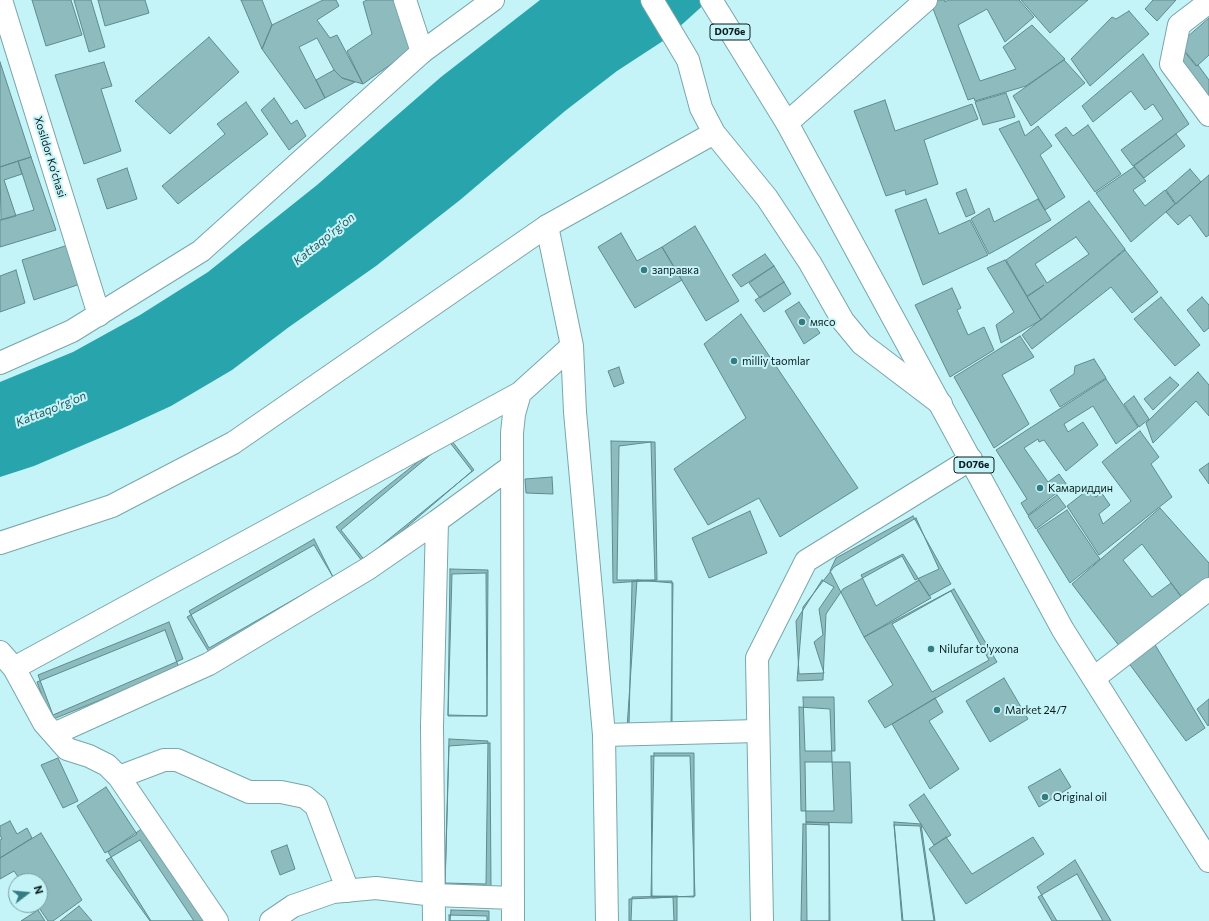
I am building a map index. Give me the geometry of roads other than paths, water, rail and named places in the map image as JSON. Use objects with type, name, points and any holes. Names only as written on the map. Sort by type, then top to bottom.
[{"type":"street","name":"Xosildor Ko’chasi","points":[[1,0],[99,315]]},
{"type":"street","points":[[405,0],[422,52]]},
{"type":"street","points":[[0,363],[72,331],[201,251],[422,52],[493,0]]},
{"type":"street","points":[[652,0],[681,46],[688,60],[700,108],[714,133],[767,198],[810,263],[843,321],[862,344],[942,405]]},
{"type":"street","name":"D076e","points":[[711,0],[787,123],[1064,630],[1209,861]]},
{"type":"street","points":[[787,123],[926,0]]},
{"type":"street","points":[[1209,2],[1179,25],[1171,64],[1209,115]]},
{"type":"street","points":[[0,543],[112,506],[233,443],[547,226],[714,133]]},
{"type":"street","points":[[547,226],[572,346],[575,412],[604,735],[607,921]]},
{"type":"street","points":[[217,921],[120,777],[106,765],[89,756],[67,749],[44,723],[7,660],[520,394],[572,346]]},
{"type":"street","points":[[513,921],[512,432],[514,414],[520,394]]},
{"type":"street","points":[[762,921],[757,658],[806,561],[971,459]]},
{"type":"street","points":[[54,734],[208,664],[369,568],[437,521],[512,466]]},
{"type":"street","points":[[434,921],[432,726],[437,521]]},
{"type":"street","points":[[1094,678],[1209,589]]},
{"type":"street","points":[[604,735],[758,730]]},
{"type":"street","points":[[120,777],[164,760],[177,760],[249,792],[280,792],[304,797],[316,806],[348,891]]},
{"type":"street","points":[[271,921],[293,906],[333,892],[376,888],[434,895],[513,898]]},
{"type":"water","name":"Kattaqo'rg'on","points":[[540,0],[709,0],[666,39],[617,71],[565,111],[460,200],[376,266],[289,327],[232,370],[171,406],[34,466],[0,477],[0,382],[73,352],[140,315],[208,272],[317,185],[441,77]]},
{"type":"place","name":"заправка","points":[[644,270]]},
{"type":"place","name":"мясо","points":[[802,322]]},
{"type":"place","name":"milliy taomlar","points":[[734,361]]},
{"type":"place","name":"Камариддин","points":[[1040,488]]},
{"type":"place","name":"Nilufar to'yxona","points":[[931,649]]},
{"type":"place","name":"Market 24/7","points":[[997,710]]},
{"type":"place","name":"Original oil","points":[[1045,797]]}]
